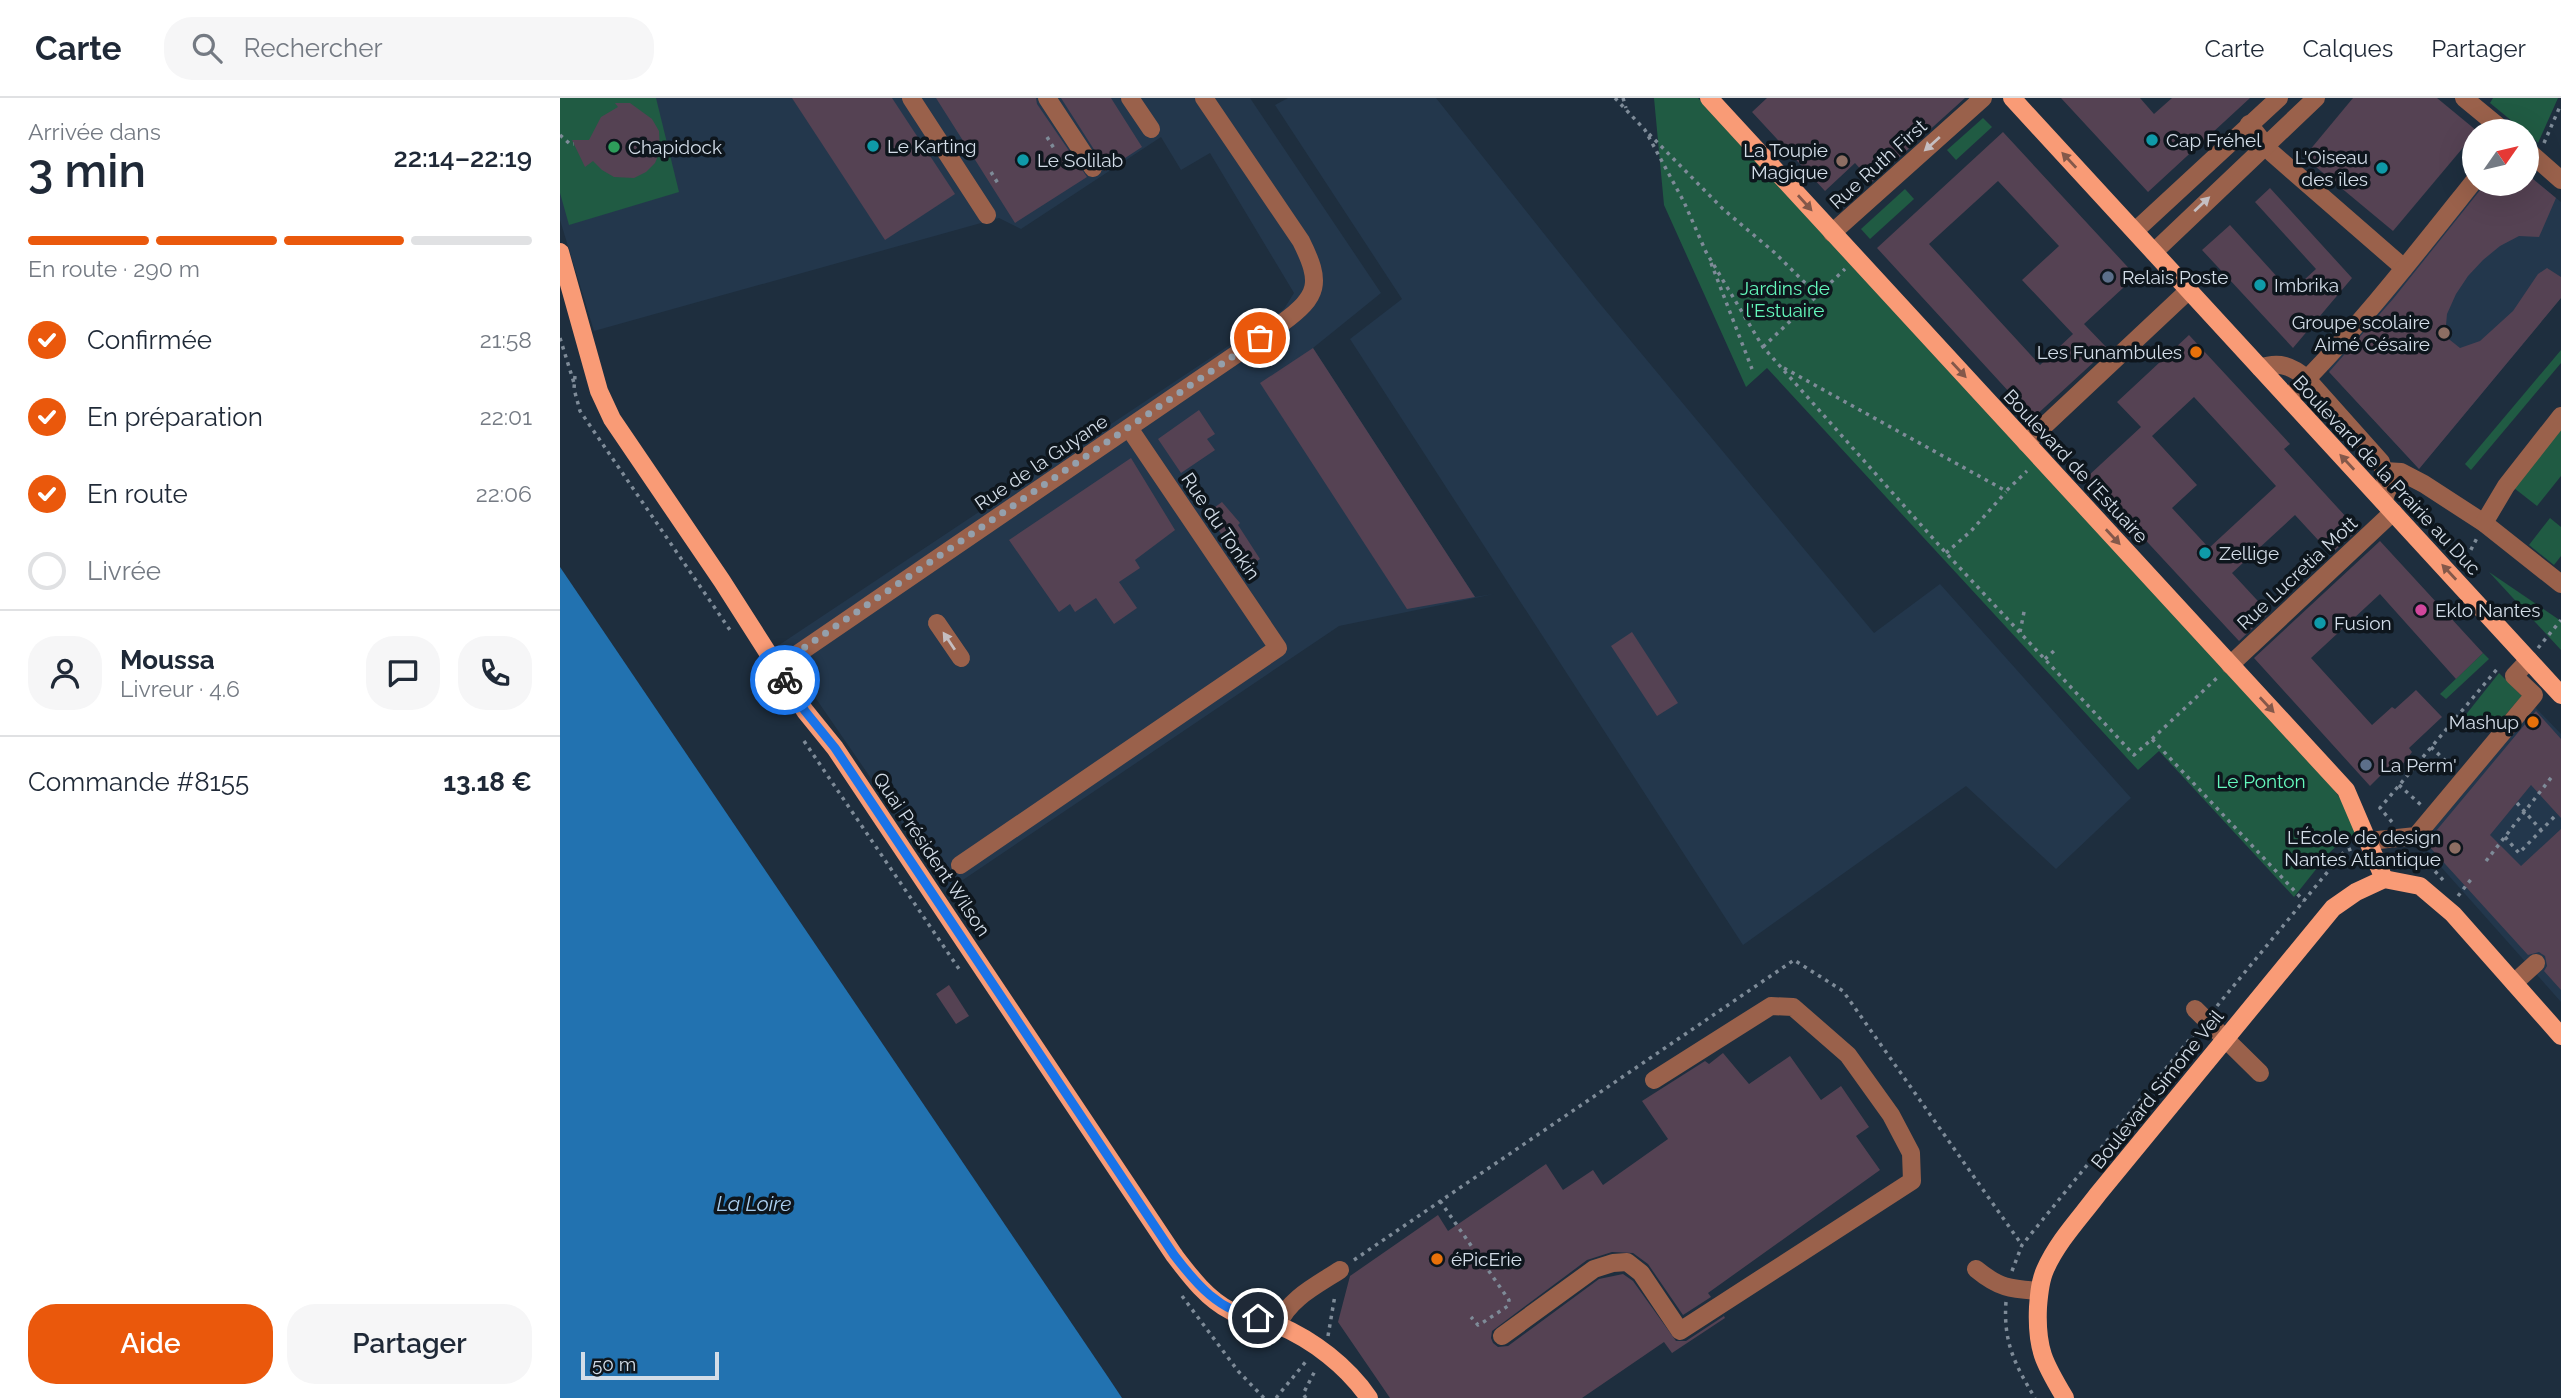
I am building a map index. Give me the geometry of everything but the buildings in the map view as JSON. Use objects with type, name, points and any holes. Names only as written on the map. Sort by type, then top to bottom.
[{"type":"main road","name":"Boulevard de l'Estuaire","points":[[1709,98],[2346,790],[2384,879]]},
{"type":"main road","name":"Boulevard de la Prairie au Duc","points":[[2012,98],[2561,695]]},
{"type":"main road","name":"Quai Président Wilson","points":[[560,252],[599,391],[612,419],[722,581],[776,668],[805,711],[835,748],[1174,1255],[1199,1286],[1219,1303],[1233,1311],[1278,1325],[1321,1350],[1352,1377],[1369,1398]]},
{"type":"main road","points":[[2384,879],[2420,886],[2453,914],[2561,1036]]},
{"type":"main road","name":"Boulevard Simone Veil","points":[[2065,1398],[2048,1370],[2036,1336],[2039,1291],[2045,1269],[2062,1241],[2333,908],[2356,892],[2384,879]]},
{"type":"street","points":[[911,98],[987,215]]},
{"type":"street","points":[[1047,98],[1093,168]]},
{"type":"street","points":[[1130,98],[1150,130]]},
{"type":"street","name":"Rue de la Guyane","points":[[776,668],[1129,428],[1308,302],[1313,292],[1314,280],[1311,261],[1204,98]]},
{"type":"street","name":"Rue Ruth First","points":[[1832,233],[1983,98]]},
{"type":"street","points":[[2135,231],[2279,98]]},
{"type":"street","points":[[2154,252],[2316,98]]},
{"type":"street","points":[[2464,98],[2489,119]]},
{"type":"street","points":[[2249,124],[2266,145],[2404,268]]},
{"type":"street","points":[[2539,161],[2561,180]]},
{"type":"street","points":[[2288,398],[2404,268],[2462,196]]},
{"type":"street","points":[[2026,443],[2189,290]]},
{"type":"street","points":[[2260,368],[2272,363],[2280,364],[2298,371],[2307,379],[2378,458],[2388,489],[2388,507]]},
{"type":"street","points":[[2484,523],[2506,486],[2561,416]]},
{"type":"street","name":"Rue du Tonkin","points":[[960,865],[1278,648],[1129,428]]},
{"type":"street","points":[[2384,471],[2401,472],[2484,523],[2561,584]]},
{"type":"street","name":"Rue Lucretia Mott","points":[[2230,665],[2388,507]]},
{"type":"street","points":[[937,623],[961,658]]},
{"type":"street","points":[[2369,841],[2416,835],[2534,695],[2514,676],[2529,660]]},
{"type":"street","points":[[2514,984],[2536,963]]},
{"type":"street","points":[[1502,1336],[1594,1269],[1627,1262],[1641,1273],[1680,1331],[1912,1181],[1911,1153],[1891,1115],[1849,1055],[1793,1007],[1771,1006],[1654,1080]]},
{"type":"street","points":[[2194,1009],[2260,1073]]},
{"type":"street","points":[[1976,1269],[1990,1281],[2007,1289],[2039,1291]]},
{"type":"street","points":[[1278,1325],[1282,1313],[1294,1302],[1340,1270]]},
{"type":"path","points":[[1615,98],[1723,209],[1775,253],[1818,295]]},
{"type":"path","points":[[1623,98],[1626,110]]},
{"type":"path","points":[[2539,143],[2561,104]]},
{"type":"path","points":[[1645,130],[1684,202],[1752,369]]},
{"type":"path","points":[[560,135],[570,144],[575,144]]},
{"type":"path","points":[[1046,137],[1055,150]]},
{"type":"path","points":[[991,172],[999,185]]},
{"type":"path","points":[[1706,252],[1763,347],[1946,552],[2134,755],[2230,665]]},
{"type":"path","points":[[1763,347],[1848,266],[1862,279],[1869,273]]},
{"type":"path","points":[[560,338],[575,385]]},
{"type":"path","points":[[1779,365],[2006,491]]},
{"type":"path","points":[[1946,552],[1971,531],[2006,491],[2041,458]]},
{"type":"path","points":[[2455,580],[2484,523]]},
{"type":"path","points":[[2020,632],[2025,607]]},
{"type":"path","points":[[2529,660],[2561,620]]},
{"type":"path","points":[[2045,659],[2056,649]]},
{"type":"path","points":[[2406,837],[2380,808],[2502,663],[2514,676]]},
{"type":"path","points":[[2152,739],[2304,901]]},
{"type":"path","points":[[2431,747],[2464,778]]},
{"type":"path","points":[[2486,861],[2554,774]]},
{"type":"path","points":[[2399,785],[2432,816]]},
{"type":"path","points":[[2517,803],[2541,831]]},
{"type":"path","points":[[2505,837],[2519,853],[2557,814]]},
{"type":"path","points":[[2458,896],[2472,878]]},
{"type":"path","points":[[1306,1398],[1303,1394],[1319,1364],[1321,1350],[1328,1335],[1340,1270],[1794,960],[1843,991],[2022,1245]]},
{"type":"path","points":[[1440,1201],[1509,1300],[1508,1306],[1478,1325],[1471,1317]]},
{"type":"path","points":[[1276,1398],[1308,1358],[1321,1350]]},
{"type":"shaded area","points":[[564,98],[1250,98],[1381,293],[1313,348],[1475,597],[1494,594],[1339,626],[948,890],[779,645],[1284,309],[1294,293],[1210,153],[1181,170],[1161,137],[1021,229],[999,218],[594,331],[560,220],[560,102]]},
{"type":"shaded area","points":[[1288,98],[1436,98],[1596,299],[1874,633],[1940,584],[2131,798],[2056,869],[1966,786],[1743,945],[1350,339],[1402,299],[1275,105]]},
{"type":"shaded area","name":"Groupe scolaire Aimé Césaire","points":[[2539,184],[2561,202],[2561,298],[2419,469],[2326,368],[2471,196],[2539,196]]},
{"type":"shaded area","name":"L'École de design Nantes Atlantique","points":[[2531,703],[2561,734],[2561,1002],[2418,841]]},
{"type":"green space","name":"Chapidock","points":[[560,98],[656,98],[679,192],[569,225],[560,193]]},
{"type":"green space","name":"Jardins de l'Estuaire","points":[[1654,98],[1698,98],[2324,775],[2359,832],[2341,842],[2329,853],[2294,897],[2159,751],[2138,770],[1767,368],[1746,387],[1664,205]]},
{"type":"green space","points":[[2493,98],[2558,98],[2539,141],[2539,119],[2509,119],[2490,103]]},
{"type":"green space","points":[[1983,118],[1992,127],[1956,160],[1947,150]]},
{"type":"green space","points":[[1905,189],[1914,199],[1870,239],[1861,229]]},
{"type":"green space","points":[[2561,350],[2561,363],[2471,470],[2465,464]]},
{"type":"green space","points":[[2561,429],[2561,476],[2537,506],[2514,488]]},
{"type":"green space","points":[[2550,518],[2561,527],[2561,556],[2554,565],[2529,545]]},
{"type":"green space","points":[[2489,572],[2561,621],[2561,650]]},
{"type":"green space","points":[[2483,653],[2489,659],[2446,699],[2440,694]]},
{"type":"green space","points":[[2499,673],[2522,696],[2493,729],[2489,731],[2483,727],[2479,733],[2473,731],[2460,722]]},
{"type":"water","name":"La Loire","points":[[560,567],[1108,1377],[1122,1398],[560,1398]]},
{"type":"way so far","points":[[785,680],[776,668],[786,660],[1260,338]]},
{"type":"place","name":"Cap Fréhel","points":[[2152,140]]},
{"type":"place","name":"Le Karting","points":[[873,146]]},
{"type":"place","name":"Chapidock","points":[[614,147]]},
{"type":"place","name":"Le Solilab","points":[[1023,160]]},
{"type":"place","name":"La Toupie Magique","points":[[1842,161]]},
{"type":"place","name":"L'Oiseau des îles","points":[[2382,168]]},
{"type":"place","name":"Relais Poste","points":[[2108,277]]},
{"type":"place","name":"Imbrika","points":[[2260,285]]},
{"type":"place","name":"Groupe scolaire Aimé Césaire","points":[[2444,333]]},
{"type":"place","name":"Les Funambules","points":[[2196,352]]},
{"type":"place","name":"Zellige","points":[[2205,553]]},
{"type":"place","name":"Eklo Nantes","points":[[2421,610]]},
{"type":"place","name":"Fusion","points":[[2320,623]]},
{"type":"place","name":"Mashup","points":[[2533,722]]},
{"type":"place","name":"La Perm'","points":[[2366,765]]},
{"type":"place","name":"L'École de design Nantes Atlantique","points":[[2455,848]]},
{"type":"place","name":"éPicErie","points":[[1437,1259]]},
{"type":"route","points":[[785,680],[805,711],[835,748],[1174,1255],[1199,1286],[1219,1303],[1245,1316],[1258,1318]]},
{"type":"park label","name":"Le Ponton","points":[[2261,781]]}]
